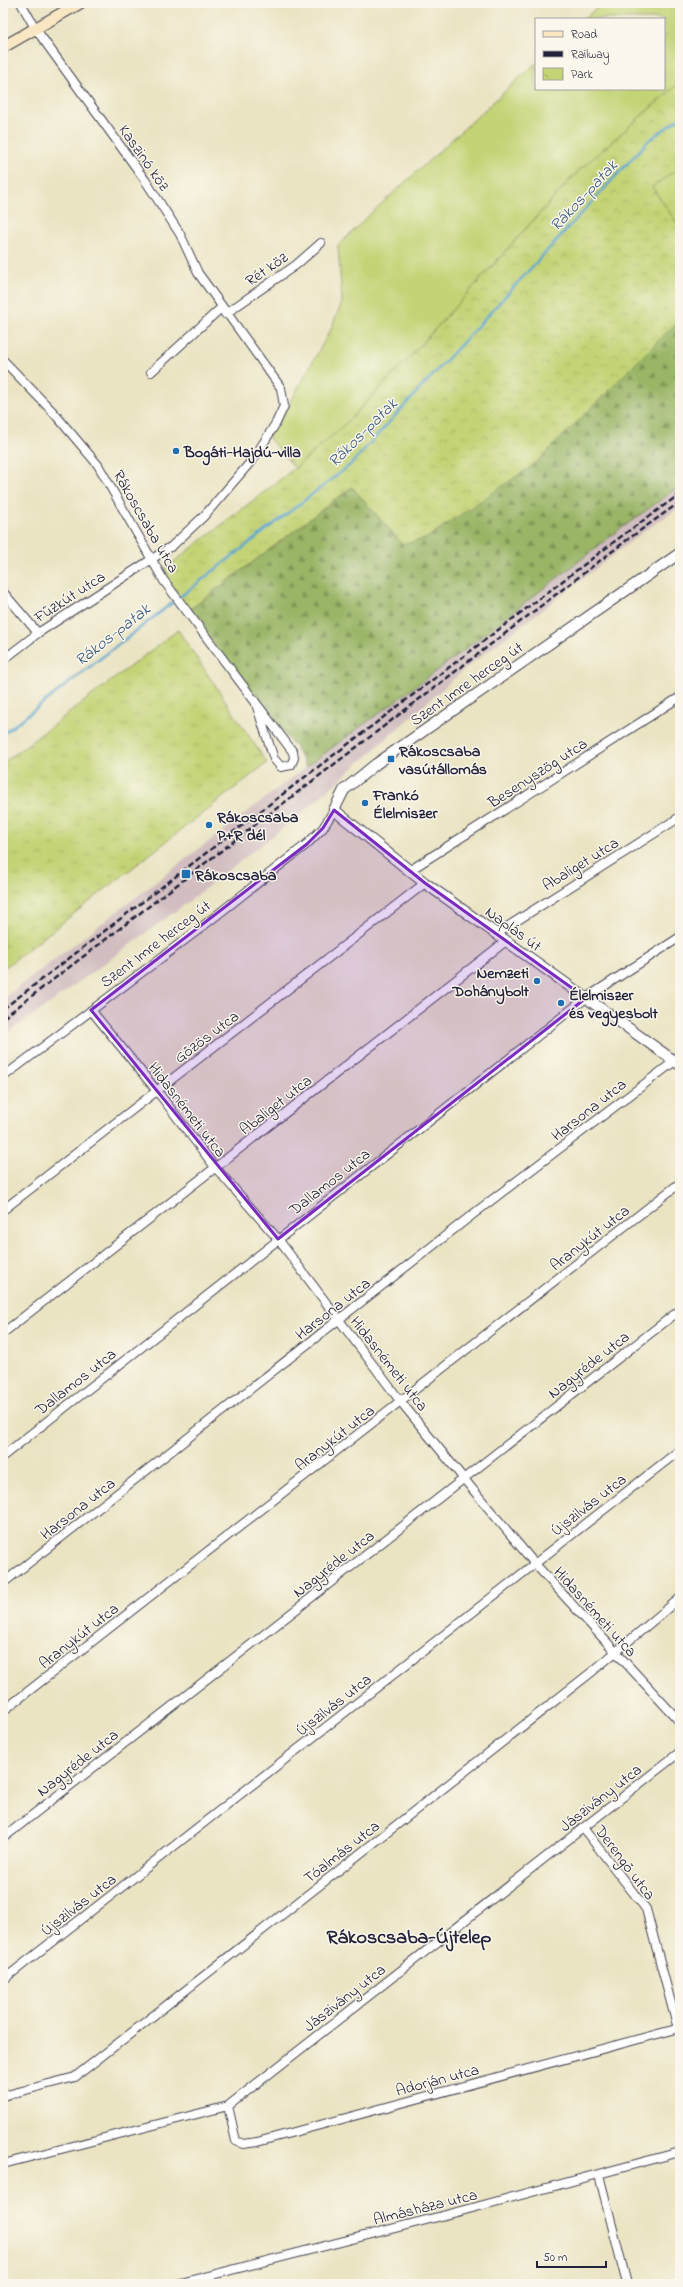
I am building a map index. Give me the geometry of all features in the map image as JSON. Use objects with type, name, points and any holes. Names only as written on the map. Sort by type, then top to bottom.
[{"type":"main road","points":[[3,47],[80,3]]},
{"type":"street","name":"Kaszinó köz","points":[[21,3],[36,28],[145,180],[180,234],[198,274],[223,311],[281,388],[284,406],[254,458],[234,484],[204,516],[172,546],[153,559]]},
{"type":"street","name":"Rét köz","points":[[223,311],[296,265],[321,243]]},
{"type":"street","points":[[151,372],[223,311]]},
{"type":"street","name":"Rákoscsaba utca","points":[[3,360],[53,412],[98,465],[169,587],[185,611],[293,752],[294,758],[291,765],[281,767],[274,759],[256,704]]},
{"type":"street","name":"Szent Imre herceg út","points":[[3,1077],[198,930],[307,844],[323,828],[344,790],[376,764],[680,553]]},
{"type":"street","name":"Fűzkút utca","points":[[3,660],[38,632],[153,559]]},
{"type":"street","points":[[3,592],[38,632]]},
{"type":"street","name":"Besenyszög utca","points":[[409,871],[680,697]]},
{"type":"street","name":"Naplás út","points":[[334,810],[425,883],[586,998],[678,1061]]},
{"type":"street","name":"Abaliget utca","points":[[496,934],[680,817]]},
{"type":"street","name":"Gőzös utca","points":[[3,1210],[425,883]]},
{"type":"street","name":"Dallamos utca","points":[[3,1456],[586,998],[680,937]]},
{"type":"street","name":"Abaliget utca","points":[[3,1333],[506,941]]},
{"type":"street","name":"Hidasnémeti utca","points":[[91,1010],[157,1091],[215,1167],[278,1239],[401,1402],[534,1564],[680,1722]]},
{"type":"street","name":"Harsona utca","points":[[3,1583],[339,1321],[472,1215],[678,1061]]},
{"type":"street","name":"Aranykút utca","points":[[3,1711],[680,1183]]},
{"type":"street","name":"Nagyréde utca","points":[[3,1838],[680,1310]]},
{"type":"street","name":"Újszilvás utca","points":[[3,1980],[680,1450]]},
{"type":"street","name":"Tóalmás utca","points":[[3,2096],[75,2077],[615,1653],[680,1598]]},
{"type":"street","name":"Jászivány utca","points":[[3,2164],[228,2106],[680,1752]]},
{"type":"street","name":"Derengő utca","points":[[583,1828],[646,1909],[679,2028]]},
{"type":"street","name":"Adorján utca","points":[[228,2106],[236,2141],[243,2144],[250,2143],[679,2028]]},
{"type":"street","name":"Almásháza utca","points":[[176,2284],[599,2175],[680,2152]]},
{"type":"street","points":[[599,2175],[627,2284]]},
{"type":"highlighted area","points":[[334,810],[425,883],[586,998],[278,1239],[91,1010],[307,844],[323,828]]},
{"type":"shaded area","points":[[680,486],[680,507],[643,532],[466,668],[302,813],[188,902],[41,1010],[3,1035],[3,999],[306,767],[454,658],[619,530]]},
{"type":"green space","points":[[602,3],[680,3],[680,82],[577,172],[408,359],[340,429],[295,468],[267,436],[279,422],[331,329],[342,302],[338,246],[367,217],[535,64],[535,90],[665,90],[665,18],[585,18]]},
{"type":"green space","points":[[680,82],[680,319],[536,463],[425,539],[402,544],[352,487],[188,611],[163,570],[295,468],[340,429],[408,359],[577,172]]},
{"type":"green space","points":[[680,167],[680,227],[652,187]]},
{"type":"green space","points":[[680,319],[680,486],[619,530],[454,658],[306,767],[296,748],[188,611],[352,487],[402,544],[536,463]]},
{"type":"green space","points":[[178,630],[267,763],[3,969],[3,763]]},
{"type":"waterway","name":"Rákos-patak","points":[[3,734],[350,465],[649,140],[680,118]]},
{"type":"railway","points":[[3,1009],[318,767],[623,535],[680,494]]},
{"type":"railway","points":[[3,1018],[627,540],[680,502]]},
{"type":"place","name":"Bogáti-Hajdú-villa","points":[[176,451]]},
{"type":"place","name":"Rákoscsaba vasútállomás","points":[[391,759]]},
{"type":"place","name":"Frankó Élelmiszer","points":[[365,803]]},
{"type":"place","name":"Rákoscsaba P+R dél","points":[[209,825]]},
{"type":"place","name":"Rákoscsaba","points":[[186,874]]},
{"type":"place","name":"Nemzeti Dohánybolt","points":[[537,981]]},
{"type":"place","name":"Élelmiszer és vegyesbolt","points":[[561,1003]]},
{"type":"district","name":"Rákoscsaba-Újtelep","points":[[409,1936]]}]
